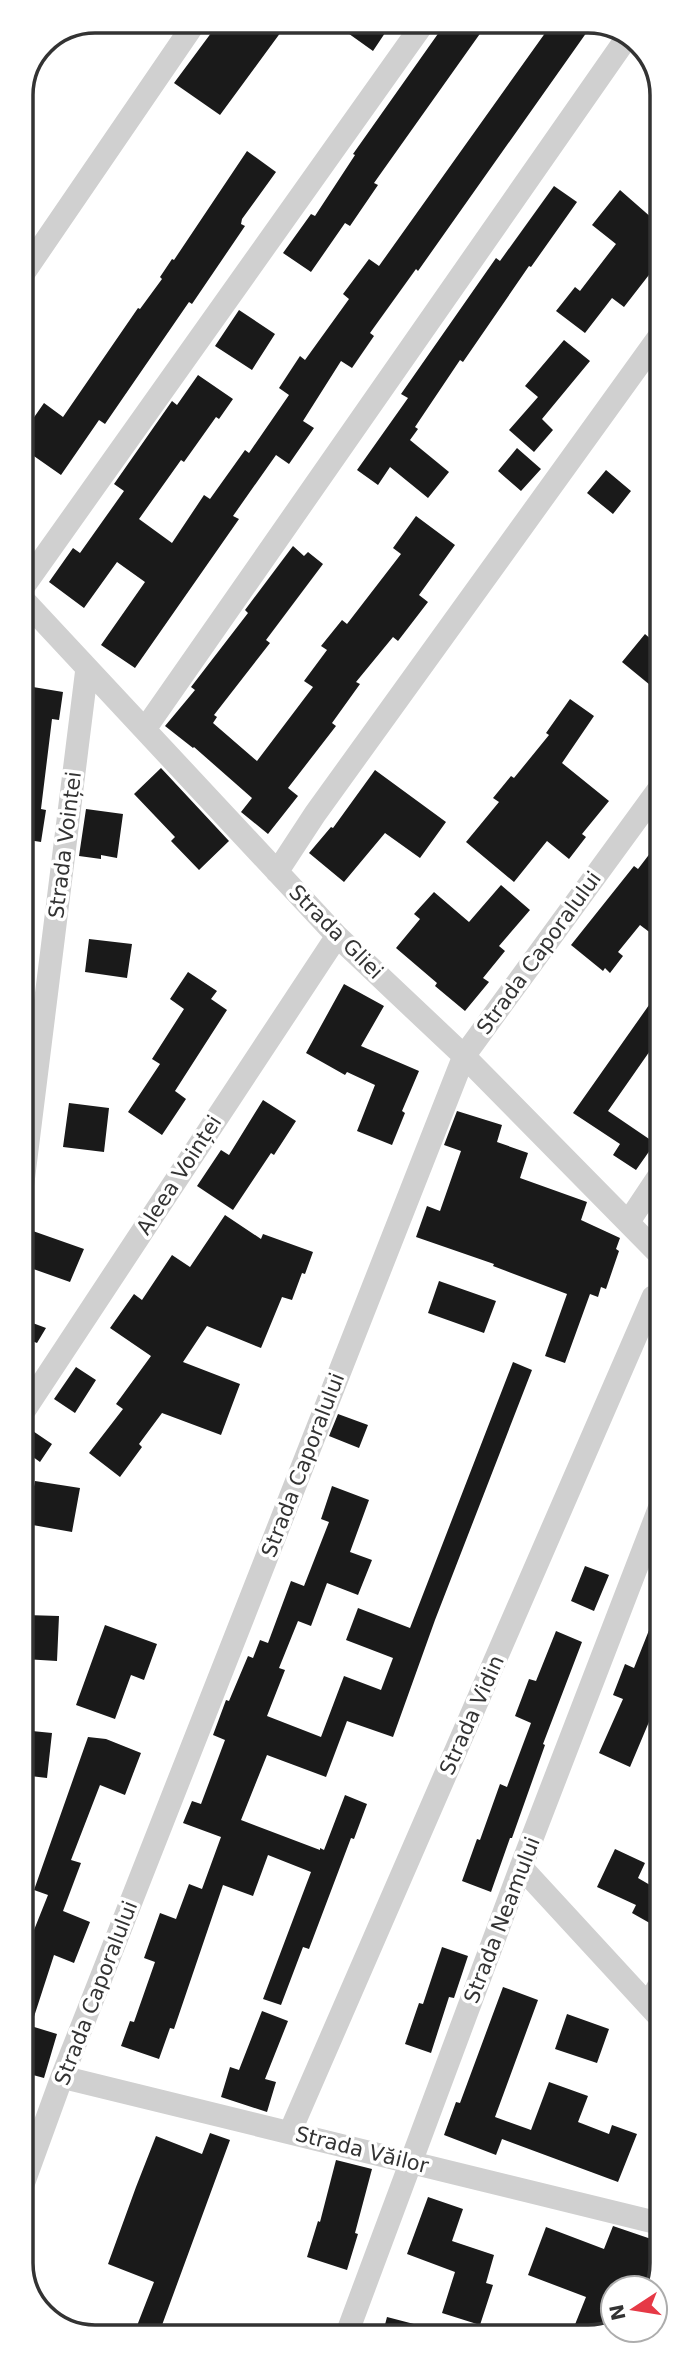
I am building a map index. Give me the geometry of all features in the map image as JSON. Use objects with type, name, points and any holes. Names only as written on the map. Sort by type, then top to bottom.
[{"type":"street","points":[[33,259],[188,33]]},
{"type":"street","points":[[33,573],[416,33]]},
{"type":"street","points":[[145,729],[622,44]]},
{"type":"street","points":[[277,872],[315,814],[650,349]]},
{"type":"street","name":"Strada Gliei","points":[[33,610],[337,936],[464,1056],[650,1244]]},
{"type":"street","name":"Strada Voinței","points":[[33,1102],[87,668]]},
{"type":"street","name":"Strada Caporalului","points":[[33,2157],[464,1056],[650,801]]},
{"type":"street","name":"Aleea Voinței","points":[[33,1396],[337,936]]},
{"type":"street","points":[[629,1221],[650,1190]]},
{"type":"street","name":"Strada Vidin","points":[[290,2132],[650,1304]]},
{"type":"street","name":"Strada Neamului","points":[[350,2325],[521,1867],[650,1535]]},
{"type":"street","points":[[521,1867],[650,2008]]},
{"type":"street","name":"Strada Văilor","points":[[62,2077],[650,2221]]},
{"type":"building","points":[[211,33],[280,33],[220,115],[174,83]]},
{"type":"building","points":[[348,33],[385,33],[373,51]]},
{"type":"building","points":[[439,33],[480,33],[374,183],[378,185],[350,226],[345,223],[311,272],[283,253],[311,214],[315,216],[355,155],[353,154]]},
{"type":"building","points":[[545,33],[586,33],[418,271],[416,269],[370,333],[374,336],[352,368],[341,361],[303,421],[314,428],[289,464],[276,455],[233,516],[239,519],[135,668],[101,645],[145,582],[117,562],[84,608],[49,582],[73,548],[80,553],[124,491],[114,484],[172,401],[177,405],[198,375],[233,399],[219,419],[216,417],[184,462],[181,460],[139,519],[172,543],[204,495],[210,499],[245,450],[249,453],[289,395],[279,388],[300,356],[305,360],[349,299],[343,294],[369,259],[379,266]]},
{"type":"building","points":[[247,151],[276,172],[242,219],[241,224],[245,226],[192,304],[189,302],[105,424],[99,420],[61,475],[33,455],[33,419],[44,403],[63,417],[138,308],[140,309],[162,279],[160,277],[172,259],[174,260]]},
{"type":"building","points":[[554,186],[577,202],[463,362],[460,360],[415,427],[418,429],[410,440],[449,472],[428,498],[390,467],[378,485],[357,470],[408,398],[401,394],[496,258],[500,261]]},
{"type":"building","points":[[620,190],[650,216],[650,274],[624,307],[612,298],[585,333],[556,311],[575,287],[580,291],[616,244],[592,225]]},
{"type":"building","points":[[239,310],[275,334],[252,370],[215,346]]},
{"type":"building","points":[[564,340],[590,361],[542,419],[553,430],[534,452],[509,430],[538,397],[525,386]]},
{"type":"building","points":[[517,448],[541,469],[521,491],[498,471]]},
{"type":"building","points":[[606,470],[631,491],[613,514],[587,493]]},
{"type":"building","points":[[416,516],[455,545],[419,595],[428,602],[398,641],[393,637],[356,682],[360,684],[332,723],[336,726],[288,788],[298,796],[268,834],[241,812],[252,798],[194,747],[165,726],[195,690],[191,687],[248,613],[245,610],[293,546],[304,556],[308,552],[323,564],[266,640],[270,643],[214,715],[217,717],[213,723],[257,761],[313,687],[304,681],[327,650],[321,646],[342,620],[347,624],[401,554],[393,548]]},
{"type":"building","points":[[645,634],[650,638],[650,685],[622,662]]},
{"type":"building","points":[[33,687],[63,692],[59,720],[52,719],[41,809],[46,810],[41,842],[33,841]]},
{"type":"building","points":[[570,699],[594,716],[562,763],[609,801],[582,834],[586,837],[569,859],[547,841],[514,882],[466,842],[499,802],[493,798],[511,776],[514,778],[549,735],[546,733]]},
{"type":"building","points":[[161,768],[229,841],[199,870],[171,841],[175,837],[134,794]]},
{"type":"building","points":[[375,770],[446,822],[420,858],[385,833],[344,882],[309,853],[331,827],[333,828]]},
{"type":"building","points":[[86,809],[123,814],[117,858],[101,855],[101,859],[79,856]]},
{"type":"building","points":[[650,853],[650,932],[640,925],[618,952],[623,956],[610,973],[605,968],[603,971],[571,945],[634,866],[638,869]]},
{"type":"building","points":[[501,885],[530,910],[499,946],[505,951],[483,978],[489,982],[465,1011],[396,948],[420,919],[414,914],[434,892],[469,922]]},
{"type":"building","points":[[89,939],[132,944],[127,978],[85,972]]},
{"type":"building","points":[[188,972],[217,991],[211,999],[227,1010],[175,1091],[186,1099],[162,1135],[128,1112],[160,1064],[152,1059],[184,1009],[170,999]]},
{"type":"building","points":[[344,984],[384,1006],[361,1046],[419,1071],[402,1111],[405,1113],[392,1145],[357,1131],[375,1085],[347,1072],[345,1075],[306,1053]]},
{"type":"building","points":[[650,1004],[650,1051],[608,1111],[650,1140],[650,1150],[636,1170],[613,1155],[620,1144],[573,1113]]},
{"type":"building","points":[[263,1100],[296,1121],[233,1210],[197,1186],[221,1150],[229,1155]]},
{"type":"building","points":[[69,1103],[109,1108],[104,1152],[63,1147]]},
{"type":"building","points":[[457,1111],[502,1125],[497,1142],[528,1153],[520,1178],[587,1202],[581,1220],[620,1238],[616,1249],[619,1251],[606,1289],[601,1287],[598,1297],[590,1294],[565,1363],[545,1356],[567,1294],[493,1266],[494,1264],[416,1237],[427,1206],[440,1211],[461,1151],[444,1145]]},
{"type":"building","points":[[225,1215],[261,1239],[263,1234],[313,1252],[305,1274],[302,1273],[292,1300],[282,1297],[261,1348],[207,1326],[183,1362],[240,1384],[221,1435],[162,1413],[139,1444],[142,1447],[120,1477],[89,1453],[123,1409],[116,1404],[151,1356],[110,1328],[134,1294],[142,1300],[172,1255],[190,1267]]},
{"type":"building","points":[[33,1231],[84,1249],[70,1282],[33,1269]]},
{"type":"building","points":[[439,1281],[496,1301],[484,1333],[428,1313]]},
{"type":"building","points":[[33,1323],[46,1328],[37,1343],[33,1341]]},
{"type":"building","points":[[513,1362],[532,1370],[435,1620],[393,1737],[347,1721],[326,1777],[267,1755],[241,1820],[324,1850],[345,1795],[367,1804],[354,1839],[351,1838],[309,1949],[303,1947],[281,2005],[263,1999],[311,1872],[268,1855],[253,1896],[223,1885],[174,2029],[170,2028],[159,2059],[121,2046],[130,2021],[134,2022],[155,1962],[144,1958],[160,1913],[176,1919],[189,1884],[202,1889],[221,1837],[183,1823],[192,1801],[201,1804],[225,1740],[213,1735],[226,1700],[229,1701],[248,1656],[253,1658],[260,1640],[268,1643],[291,1581],[304,1586],[329,1522],[321,1519],[332,1486],[369,1500],[350,1552],[372,1560],[358,1595],[327,1583],[311,1626],[298,1621],[279,1668],[285,1670],[267,1716],[321,1737],[344,1676],[381,1690],[393,1658],[346,1640],[358,1608],[410,1628]]},
{"type":"building","points":[[76,1367],[96,1380],[75,1413],[54,1399]]},
{"type":"building","points":[[338,1414],[368,1425],[359,1448],[329,1436]]},
{"type":"building","points":[[33,1431],[52,1444],[40,1462],[33,1457]]},
{"type":"building","points":[[35,1481],[80,1488],[72,1532],[33,1525]]},
{"type":"building","points":[[585,1566],[609,1575],[594,1611],[571,1601]]},
{"type":"building","points":[[33,1615],[59,1616],[57,1661],[33,1660]]},
{"type":"building","points":[[105,1625],[157,1644],[144,1680],[131,1675],[115,1719],[76,1705]]},
{"type":"building","points":[[650,1628],[650,1720],[630,1767],[599,1753],[623,1699],[613,1695],[625,1664],[634,1668]]},
{"type":"building","points":[[556,1631],[582,1642],[491,1892],[462,1881],[500,1784],[507,1787],[531,1723],[515,1716],[529,1679],[536,1681]]},
{"type":"building","points":[[33,1731],[52,1733],[47,1778],[33,1776]]},
{"type":"building","points":[[88,1737],[106,1739],[141,1753],[125,1795],[100,1785],[71,1860],[81,1863],[63,1911],[90,1922],[74,1963],[54,1955],[33,2020],[33,1932],[48,1895],[34,1890]]},
{"type":"building","points":[[615,1849],[645,1863],[638,1878],[650,1885],[650,1923],[632,1913],[636,1905],[597,1887]]},
{"type":"building","points":[[442,1947],[468,1956],[454,1998],[449,1997],[431,2053],[405,2044],[419,2003],[423,2004]]},
{"type":"building","points":[[503,1987],[538,2000],[495,2117],[531,2130],[549,2082],[588,2096],[578,2122],[609,2134],[612,2125],[637,2134],[618,2182],[502,2139],[496,2155],[444,2135],[456,2102],[460,2103]]},
{"type":"building","points":[[262,2011],[288,2021],[265,2079],[276,2082],[267,2112],[221,2097],[230,2067],[239,2070]]},
{"type":"building","points":[[567,2014],[609,2029],[597,2063],[555,2049]]},
{"type":"building","points":[[33,2027],[57,2034],[44,2078],[33,2075]]},
{"type":"building","points":[[210,2133],[230,2140],[162,2325],[137,2325],[154,2282],[108,2264],[136,2187],[156,2136],[202,2154]]},
{"type":"building","points":[[336,2160],[372,2169],[347,2270],[307,2257],[318,2221],[320,2222]]},
{"type":"building","points":[[428,2197],[463,2209],[452,2241],[494,2255],[486,2283],[493,2285],[480,2325],[442,2313],[455,2272],[407,2254]]},
{"type":"building","points":[[613,2226],[650,2239],[648,2274],[599,2274],[599,2324],[575,2325],[586,2297],[528,2275],[546,2227],[604,2249]]},
{"type":"building","points":[[387,2317],[418,2325],[385,2325]]}]
